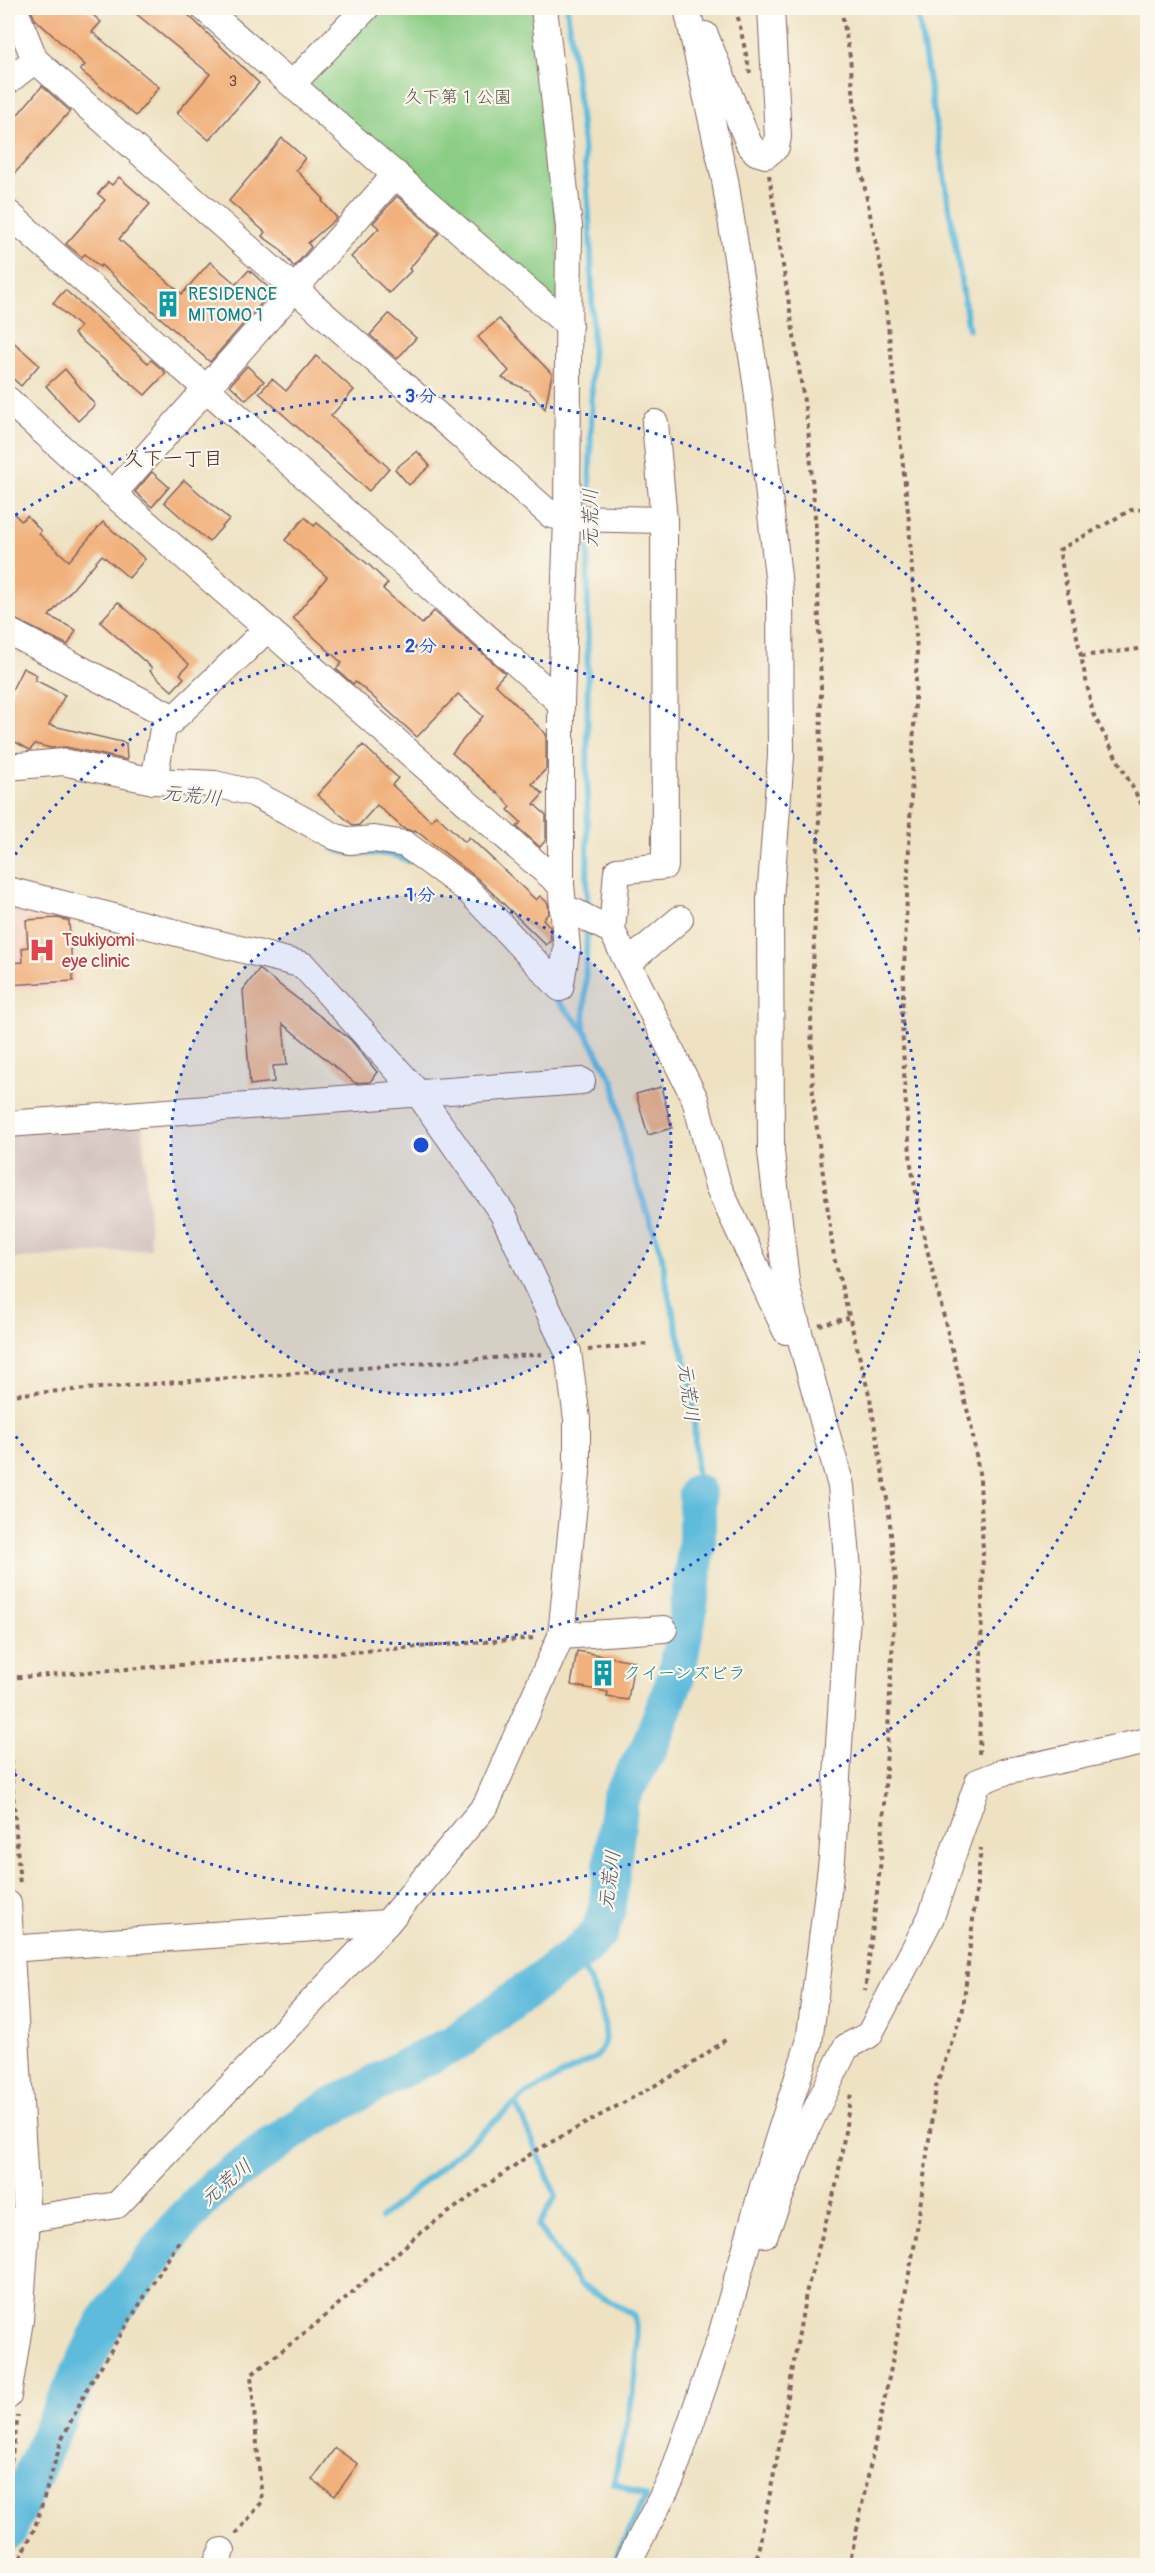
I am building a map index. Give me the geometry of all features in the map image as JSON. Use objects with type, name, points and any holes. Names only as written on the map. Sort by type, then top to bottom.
[{"type":"street","points":[[14,8],[35,60],[551,515],[572,518],[664,520]]},
{"type":"street","points":[[204,8],[569,326]]},
{"type":"street","points":[[292,84],[366,8]]},
{"type":"street","points":[[8,767],[63,762],[154,781],[215,784],[253,793],[336,837],[350,841],[374,839],[405,844],[468,890],[560,988],[567,948],[561,703],[572,518],[569,227],[544,8]]},
{"type":"street","points":[[687,8],[725,180],[757,387],[780,595],[781,756],[770,898],[771,1152],[787,1289],[841,1485],[849,1582],[832,1859],[809,2043],[764,2183],[721,2336]]},
{"type":"street","points":[[692,8],[749,144],[756,152],[766,155],[776,147],[778,137],[771,8]]},
{"type":"street","points":[[8,81],[35,60]]},
{"type":"street","points":[[113,494],[396,174]]},
{"type":"street","points":[[8,213],[561,703]]},
{"type":"street","points":[[8,400],[567,902],[608,928],[628,963],[695,1099],[718,1186],[741,1237],[787,1333],[800,1338]]},
{"type":"street","points":[[608,928],[616,871],[665,866],[664,520],[655,423]]},
{"type":"street","points":[[154,781],[163,729],[266,630]]},
{"type":"street","points":[[8,631],[174,718]]},
{"type":"street","points":[[8,890],[303,964],[418,1093],[503,1214],[568,1352],[577,1419],[577,1473],[561,1636],[486,1805],[387,1923],[117,2205],[17,2220]]},
{"type":"street","points":[[628,963],[680,919]]},
{"type":"street","points":[[8,1124],[582,1081]]},
{"type":"street","points":[[561,1636],[664,1629]]},
{"type":"street","points":[[626,2565],[671,2480],[721,2336],[808,2126],[846,2048],[869,2035],[931,1917],[978,1782],[1004,1772],[1148,1741]]},
{"type":"street","points":[[8,2396],[20,2320],[9,1949],[14,1897]]},
{"type":"street","points":[[9,1949],[387,1923]]},
{"type":"path","points":[[736,8],[750,77]]},
{"type":"path","points":[[841,8],[850,57],[860,164],[883,279],[909,521],[917,652],[902,1018],[905,1094],[911,1165],[924,1237],[971,1425],[980,1479],[983,1551],[978,1782]]},
{"type":"path","points":[[766,155],[808,427],[816,530],[821,699],[811,1017],[813,1099],[834,1257],[870,1398],[888,1505],[896,1582],[880,1860],[864,1997]]},
{"type":"path","points":[[1148,508],[1131,510],[1059,550],[1093,714],[1148,816]]},
{"type":"path","points":[[1081,656],[1148,648]]},
{"type":"path","points":[[800,1338],[848,1318]]},
{"type":"path","points":[[8,1395],[647,1344]]},
{"type":"path","points":[[8,1678],[561,1636]]},
{"type":"path","points":[[8,1725],[14,1897]]},
{"type":"path","points":[[849,2565],[916,2237],[936,2087],[963,2009],[981,1842]]},
{"type":"path","points":[[219,2558],[262,2502],[251,2375],[316,2324],[421,2232],[525,2158],[685,2069],[728,2038]]},
{"type":"path","points":[[755,2565],[777,2459],[806,2293],[837,2182],[851,2090]]},
{"type":"path","points":[[16,2565],[35,2527],[62,2439],[88,2387],[181,2238]]},
{"type":"shaded area","name":"Tsukiyomi eye clinic","points":[[8,897],[73,913],[78,986],[8,991]]},
{"type":"shaded area","points":[[142,1122],[151,1249],[8,1259],[8,1132]]},
{"type":"green space","name":"久下第１公園","points":[[379,8],[537,8],[548,89],[562,308],[306,82]]},
{"type":"building","points":[[30,8],[85,8],[101,22],[92,32],[159,87],[136,116],[80,70],[85,65],[35,19]]},
{"type":"building","points":[[129,8],[181,8],[259,83],[209,140],[177,113],[210,74]]},
{"type":"building","points":[[42,86],[70,111],[8,181],[8,126]]},
{"type":"building","points":[[282,138],[305,158],[296,170],[324,199],[322,201],[337,218],[308,243],[311,247],[294,267],[280,249],[262,236],[265,232],[229,201]]},
{"type":"building","points":[[119,177],[150,204],[119,239],[182,294],[210,262],[236,284],[249,270],[272,291],[210,362],[101,265],[100,267],[85,254],[82,257],[66,244],[105,200],[98,194],[108,182],[112,185]]},
{"type":"building","points":[[397,196],[439,233],[409,269],[411,271],[389,293],[351,257],[379,228],[373,223]]},
{"type":"building","points":[[65,290],[148,363],[151,360],[166,373],[145,395],[74,334],[80,327],[53,303]]},
{"type":"building","points":[[389,314],[416,338],[397,359],[370,335]]},
{"type":"building","points":[[499,319],[552,374],[545,409],[529,391],[502,378],[509,371],[478,337]]},
{"type":"building","points":[[8,337],[39,365],[21,386],[8,374]]},
{"type":"building","points":[[316,356],[354,390],[331,416],[389,468],[369,491],[259,393],[272,379],[286,391]]},
{"type":"building","points":[[247,366],[264,381],[246,400],[230,385]]},
{"type":"building","points":[[65,369],[95,405],[78,421],[46,386]]},
{"type":"building","points":[[417,451],[430,466],[409,485],[395,469]]},
{"type":"building","points":[[152,472],[169,487],[152,507],[135,492]]},
{"type":"building","points":[[184,480],[229,519],[209,542],[164,502]]},
{"type":"building","points":[[8,507],[21,521],[27,516],[41,531],[39,534],[69,561],[103,522],[145,559],[129,578],[102,555],[49,616],[76,630],[68,645],[8,616]]},
{"type":"building","points":[[305,517],[314,526],[317,523],[369,565],[388,583],[383,589],[422,624],[434,611],[505,673],[495,684],[546,734],[546,769],[532,784],[543,794],[534,804],[546,815],[546,840],[540,847],[517,827],[521,822],[508,810],[511,807],[504,799],[452,753],[483,716],[458,694],[417,737],[362,687],[355,682],[353,684],[336,669],[342,663],[293,618],[327,577],[285,540]]},
{"type":"building","points":[[118,602],[189,664],[180,674],[184,678],[172,691],[150,671],[152,668],[100,622]]},
{"type":"building","points":[[23,668],[37,675],[35,680],[65,695],[49,725],[126,743],[127,760],[66,747],[51,748],[35,744],[30,750],[8,738],[8,698]]},
{"type":"building","points":[[363,745],[398,778],[392,785],[431,821],[436,815],[465,842],[469,837],[536,900],[540,896],[548,903],[549,913],[543,919],[550,927],[551,940],[546,945],[477,878],[415,830],[414,832],[403,828],[377,805],[359,825],[354,826],[317,795]]},
{"type":"building","points":[[58,918],[69,921],[73,981],[8,985],[8,963],[23,962],[22,948],[28,947],[26,920]]},
{"type":"building","points":[[259,969],[351,1040],[377,1072],[370,1082],[355,1083],[283,1024],[287,1065],[273,1066],[274,1082],[250,1085],[243,990]]},
{"type":"building","points":[[661,1087],[672,1128],[648,1135],[636,1094]]},
{"type":"building","name":"クイーンズビラ","points":[[577,1651],[634,1661],[628,1700],[607,1697],[608,1692],[571,1685]]},
{"type":"building","points":[[335,2448],[358,2464],[335,2496],[312,2480]]},
{"type":"waterway","name":"元荒川","points":[[567,8],[581,121],[590,234],[592,408],[589,512]]},
{"type":"waterway","points":[[917,8],[969,330]]},
{"type":"waterway","name":"元荒川","points":[[587,911],[588,525]]},
{"type":"waterway","name":"元荒川","points":[[333,848],[351,853],[390,854],[408,861]]},
{"type":"waterway","name":"元荒川","points":[[584,1029],[587,924]]},
{"type":"waterway","name":"元荒川","points":[[551,994],[584,1029],[614,1083],[626,1151],[661,1252],[668,1292],[693,1391],[697,1493]]},
{"type":"waterway","name":"元荒川","points":[[8,2531],[48,2438],[104,2323],[179,2225],[217,2185],[307,2121],[455,2043],[582,1950],[600,1931],[607,1909],[620,1798],[649,1748],[675,1680],[688,1614],[697,1541],[697,1493]]},
{"type":"waterway","points":[[577,1954],[604,2021],[603,2047],[596,2057],[528,2093],[516,2103],[556,2196],[538,2226],[580,2285],[633,2314],[637,2333],[636,2376],[614,2483],[646,2496],[612,2566]]},
{"type":"waterway","points":[[381,2218],[516,2103]]},
{"type":"place","name":"RESIDENCE MITOMO 1","points":[[168,304]]},
{"type":"place","name":"Tsukiyomi eye clinic","points":[[42,950]]},
{"type":"place","name":"クイーンズビラ","points":[[603,1673]]},
{"type":"district","name":"久下一丁目","points":[[173,458]]}]
